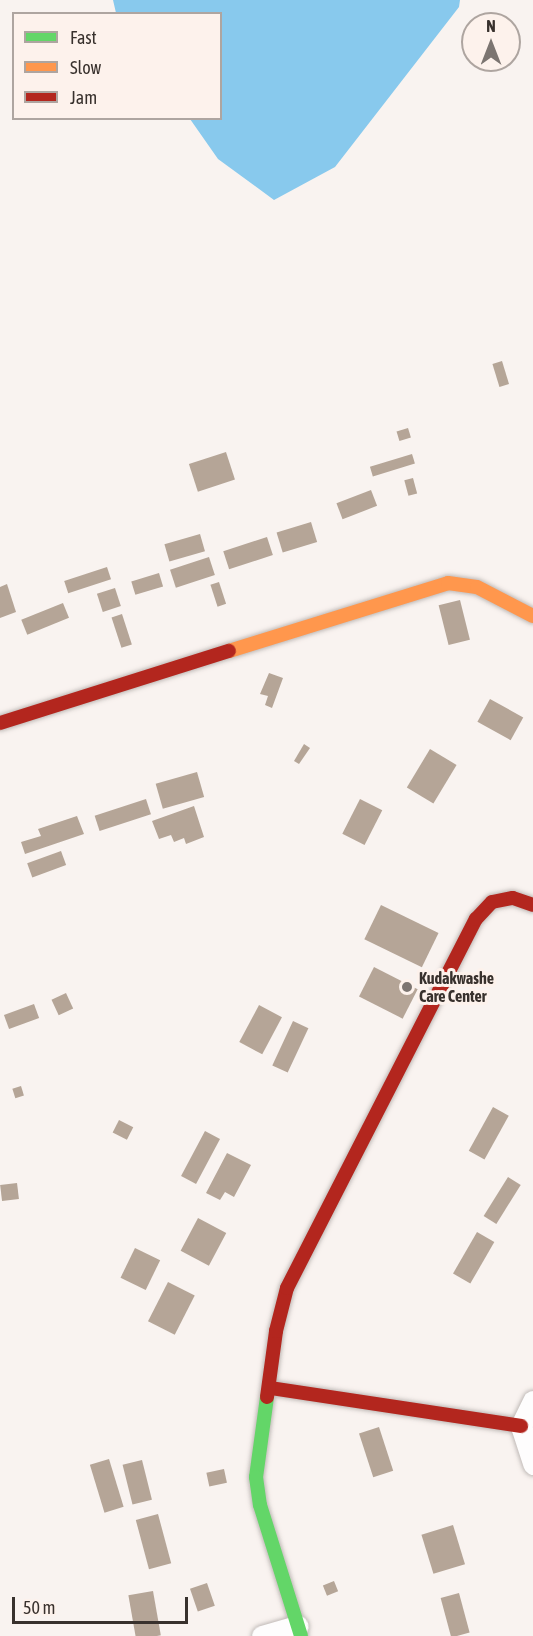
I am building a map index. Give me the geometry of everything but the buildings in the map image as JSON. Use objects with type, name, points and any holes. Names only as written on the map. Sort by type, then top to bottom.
[{"type":"street","points":[[0,723],[448,583],[477,587],[533,616]]},
{"type":"street","points":[[262,1636],[300,1631],[256,1477],[276,1331],[287,1288],[476,919],[492,902],[513,898],[533,905]]},
{"type":"street","points":[[270,1388],[521,1426]]},
{"type":"street","points":[[533,1401],[521,1426],[533,1464]]},
{"type":"water","points":[[113,0],[460,0],[459,7],[335,167],[274,200],[218,159],[191,120],[222,120],[222,12],[116,12]]},
{"type":"traffic: fast","points":[[267,1397],[256,1477],[260,1505],[301,1636]]},
{"type":"traffic: slow","points":[[229,651],[448,583],[477,587],[533,616]]},
{"type":"traffic: jam","points":[[0,723],[229,651]]},
{"type":"traffic: jam","points":[[267,1397],[276,1331],[287,1288],[476,919],[492,902],[513,898],[533,905]]},
{"type":"traffic: jam","points":[[270,1388],[521,1426]]},
{"type":"place","name":"Kudakwashe Care Center","points":[[407,987]]}]
